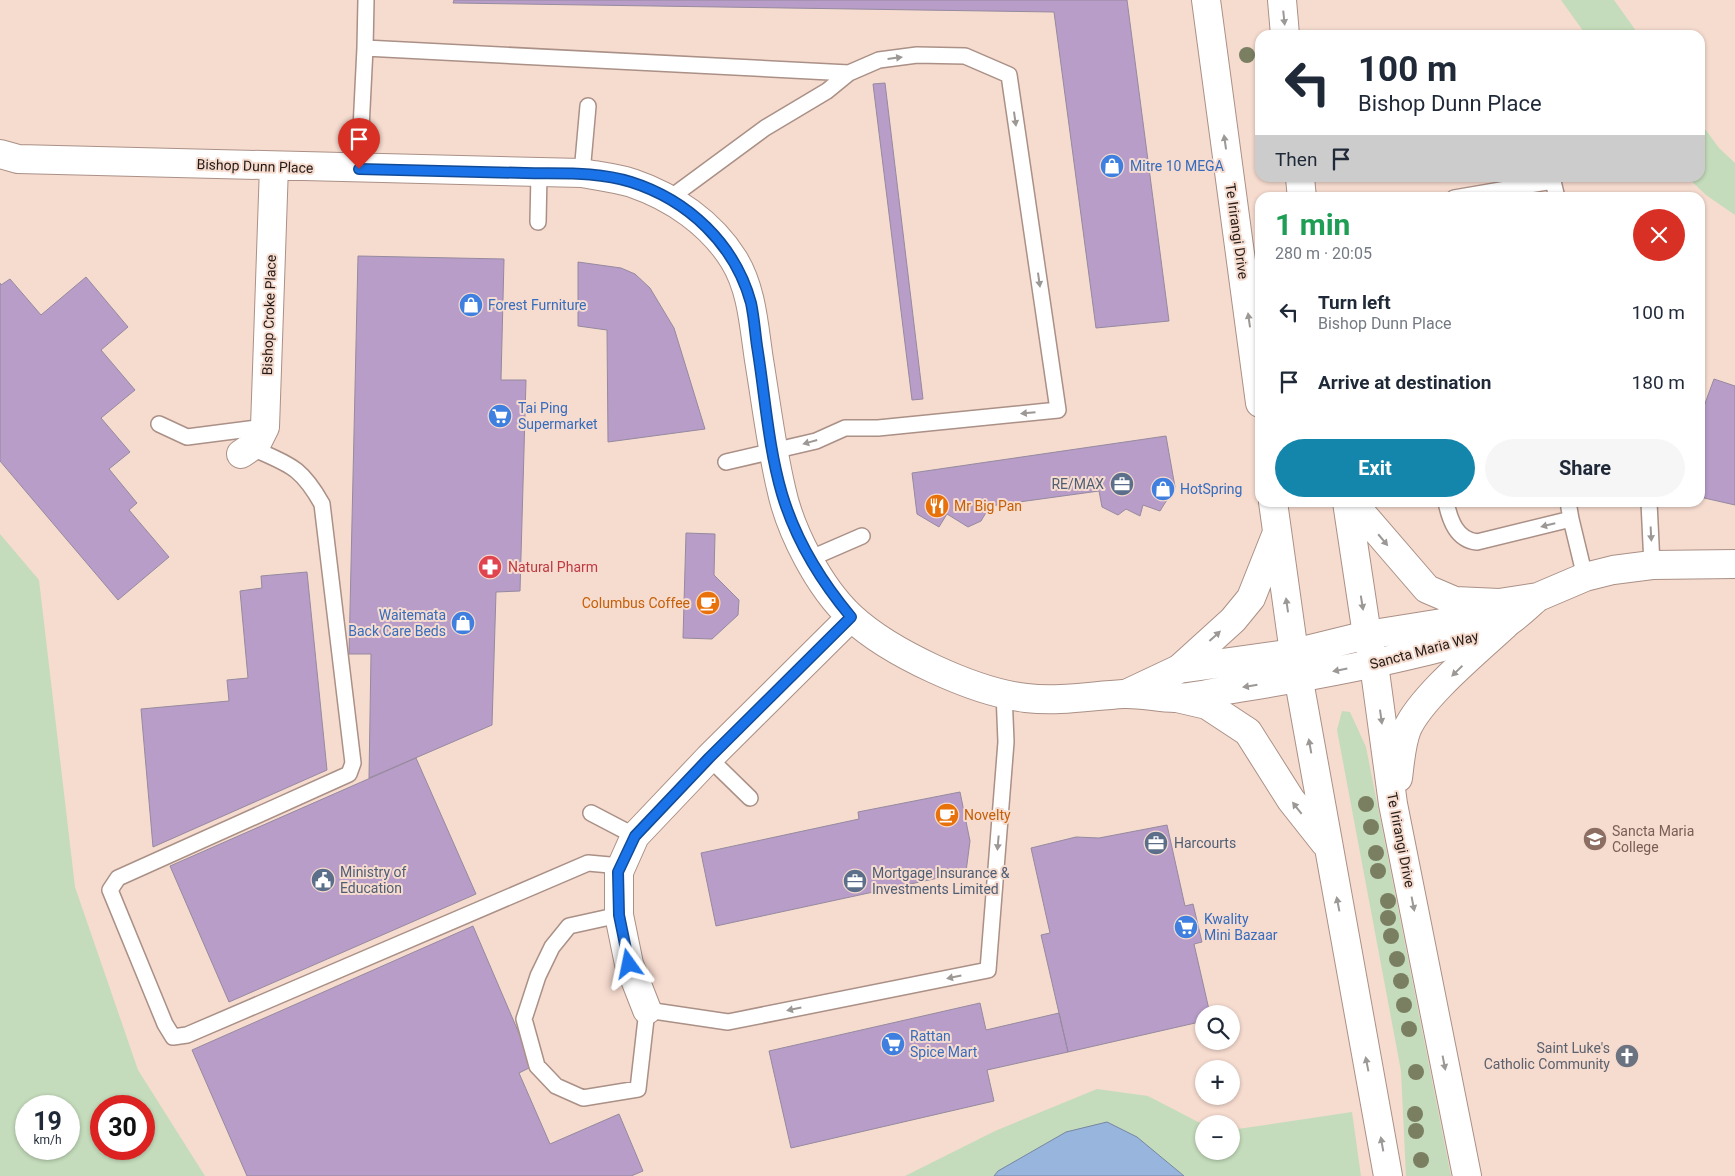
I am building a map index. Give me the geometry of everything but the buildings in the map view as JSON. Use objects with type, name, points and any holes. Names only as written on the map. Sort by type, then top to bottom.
[{"type":"street","name":"Te Irirangi Drive","points":[[1206,0],[1255,366]]},
{"type":"street","points":[[1282,0],[1285,30]]},
{"type":"street","name":"Bishop Dunn Place","points":[[0,154],[18,159],[539,174],[582,173],[630,182],[670,198],[692,214],[714,235],[735,261],[751,303],[773,452],[782,492],[793,527],[809,559],[829,590],[851,617],[885,642],[922,663],[962,680],[1026,698],[1069,700],[1126,694],[1176,698],[1296,666]]},
{"type":"street","name":"Bishop Croke Place","points":[[252,443],[274,166]]},
{"type":"street","points":[[1274,507],[1296,666],[1388,1176]]},
{"type":"street","name":"Te Irirangi Drive","points":[[1348,507],[1367,635],[1374,664],[1394,804],[1467,1176]]},
{"type":"street","points":[[1356,507],[1427,589],[1456,601],[1502,614],[1412,720],[1405,737],[1394,804]]},
{"type":"street","points":[[1179,668],[1233,620],[1251,598],[1261,577],[1277,531]]},
{"type":"street","name":"Sancta Maria Way","points":[[1296,666],[1374,664],[1467,640],[1502,614],[1585,578],[1613,570],[1652,565],[1735,564]]},
{"type":"street","name":"Sancta Maria Way","points":[[1296,666],[1367,635],[1502,614]]},
{"type":"street","points":[[647,1010],[629,964],[619,915],[618,872],[635,836],[709,758],[851,617]]},
{"type":"street","name":"Bishop Dunn Place","points":[[1126,694],[1179,668],[1296,666]]},
{"type":"street","points":[[1176,698],[1207,705],[1248,732],[1291,800],[1327,846]]},
{"type":"lane","points":[[359,169],[366,0]]},
{"type":"lane","points":[[365,48],[848,72]]},
{"type":"lane","points":[[670,198],[765,128],[827,91],[848,72],[879,60],[917,55],[965,56],[1009,76],[1058,410],[878,428],[846,428],[816,441],[726,462]]},
{"type":"lane","points":[[582,173],[588,106]]},
{"type":"lane","points":[[538,222],[539,174]]},
{"type":"lane","points":[[1489,192],[1547,182]]},
{"type":"lane","points":[[159,424],[187,437],[252,443],[296,469],[310,483],[322,504],[353,763],[349,774],[118,878],[110,890],[165,1024],[174,1037],[187,1035],[588,863],[621,866]]},
{"type":"lane","points":[[1448,507],[1457,532],[1467,541],[1478,542],[1571,519]]},
{"type":"lane","points":[[1569,507],[1585,578]]},
{"type":"lane","points":[[1649,507],[1652,565]]},
{"type":"lane","points":[[809,559],[862,536]]},
{"type":"lane","points":[[619,915],[569,926],[552,947],[538,976],[524,1019],[537,1066],[556,1086],[583,1098],[638,1089],[647,1010],[728,1022],[988,970],[1006,742],[1004,693]]},
{"type":"lane","points":[[709,758],[750,798]]},
{"type":"lane","points":[[591,813],[635,836]]},
{"type":"green space","points":[[1561,0],[1614,0],[1635,30],[1582,30]]},
{"type":"green space","points":[[1705,129],[1719,148],[1735,163],[1735,215],[1692,182],[1705,182]]},
{"type":"green space","points":[[0,534],[39,580],[75,887],[138,1070],[154,1095],[90,1095],[90,1160],[155,1160],[155,1097],[205,1176],[0,1176]]},
{"type":"green space","points":[[1342,711],[1350,712],[1366,747],[1451,1176],[1406,1176],[1401,1071],[1337,730]]},
{"type":"green space","points":[[1097,1089],[1148,1096],[1195,1120],[1195,1160],[1240,1160],[1240,1129],[1352,1112],[1361,1176],[905,1176],[995,1131]]},
{"type":"water","points":[[1107,1122],[1137,1137],[1184,1176],[994,1176],[998,1171],[1066,1132]]},
{"type":"place","name":"Mitre 10 MEGA","points":[[1112,166]]},
{"type":"place","name":"Forest Furniture","points":[[471,305]]},
{"type":"place","name":"Tai Ping Supermarket","points":[[500,416]]},
{"type":"place","name":"RE/MAX","points":[[1122,484]]},
{"type":"place","name":"HotSpring","points":[[1163,489]]},
{"type":"place","name":"Mr Big Pan","points":[[937,506]]},
{"type":"place","name":"Natural Pharm","points":[[490,567]]},
{"type":"place","name":"Columbus Coffee","points":[[708,603]]},
{"type":"place","name":"Waitemata Back Care Beds","points":[[463,623]]},
{"type":"place","name":"Novelty","points":[[947,815]]},
{"type":"place","name":"Sancta Maria College","points":[[1595,839]]},
{"type":"place","name":"Harcourts","points":[[1156,843]]},
{"type":"place","name":"Ministry of Education","points":[[323,880]]},
{"type":"place","name":"Mortgage Insurance & Investments Limited","points":[[855,881]]},
{"type":"place","name":"Kwality Mini Bazaar","points":[[1186,927]]},
{"type":"place","name":"Rattan Spice Mart","points":[[893,1044]]},
{"type":"place","name":"Saint Luke's Catholic Community","points":[[1627,1056]]},
{"type":"route","points":[[359,169],[539,174],[582,173],[630,182],[670,198],[692,214],[714,235],[735,261],[751,303],[773,452],[782,492],[793,527],[809,559],[829,590],[851,617],[709,758],[635,836],[618,872],[619,915],[629,964]]}]
